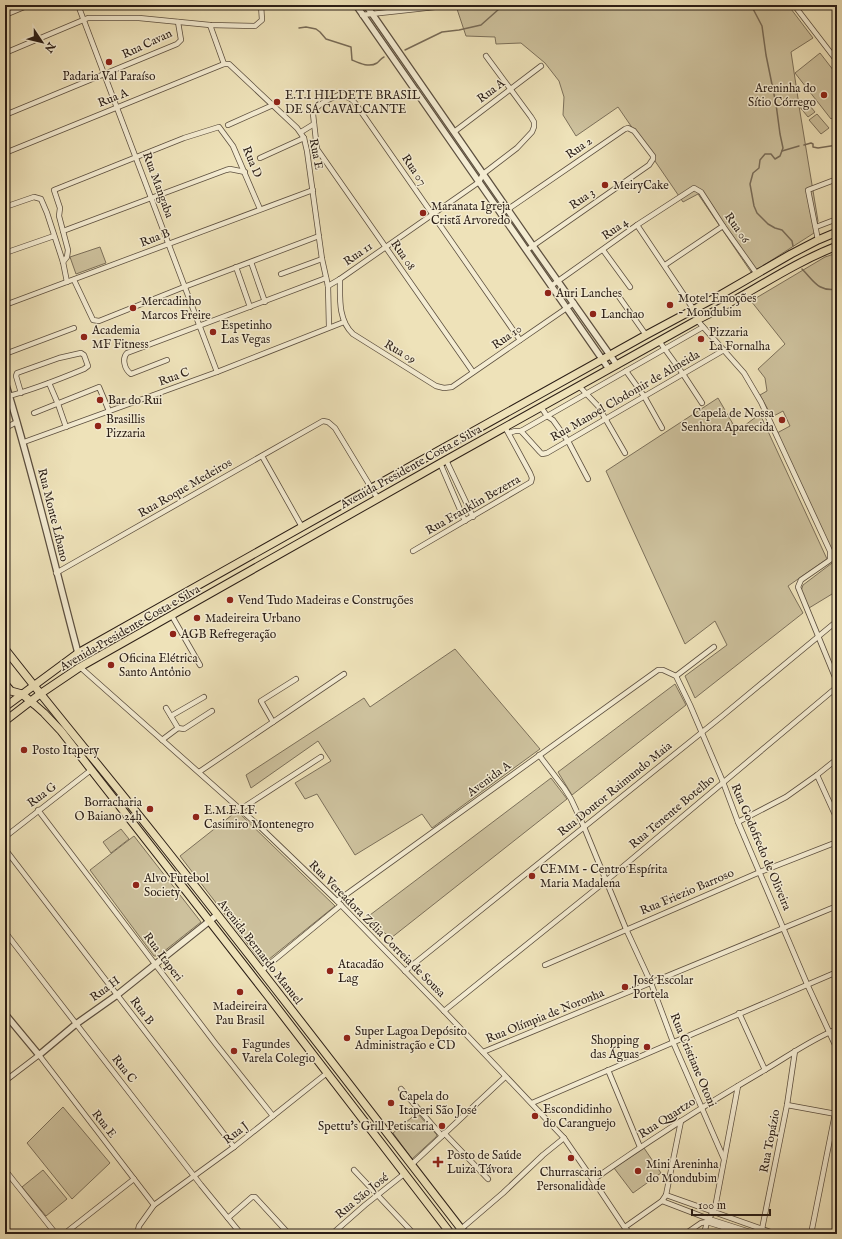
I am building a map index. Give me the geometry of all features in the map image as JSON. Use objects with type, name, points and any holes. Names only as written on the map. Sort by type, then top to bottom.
[{"type":"main road","name":"Avenida Presidente Costa e Silva","points":[[5,707],[78,653],[546,390],[694,310],[818,240],[837,232]]},
{"type":"main road","name":"Avenida Presidente Costa e Silva","points":[[5,721],[40,694],[80,667],[443,462],[507,430],[551,401],[697,320],[721,309],[797,264],[837,246]]},
{"type":"main road","points":[[724,293],[730,303]]},
{"type":"main road","points":[[715,298],[721,309]]},
{"type":"main road","points":[[546,390],[544,393],[546,398],[551,401]]},
{"type":"main road","points":[[530,400],[536,403],[539,408]]},
{"type":"main road","points":[[248,558],[255,569]]},
{"type":"main road","points":[[142,633],[134,631],[133,628],[143,617]]},
{"type":"main road","points":[[118,631],[123,632],[126,637],[119,645]]},
{"type":"main road","name":"Avenida Bernardo Manuel","points":[[5,649],[40,694],[72,731],[217,915],[463,1231]]},
{"type":"main road","points":[[5,684],[8,694],[22,694]]},
{"type":"main road","name":"Avenida Bernardo Manuel","points":[[22,694],[44,713],[57,727],[268,996],[451,1234]]},
{"type":"main road","points":[[364,1122],[372,1115]]},
{"type":"main road","points":[[370,1130],[379,1124]]},
{"type":"street","points":[[5,15],[29,5]]},
{"type":"street","name":"Rua Mangaba","points":[[78,5],[137,156],[217,372]]},
{"type":"street","points":[[5,53],[88,18],[104,17],[210,25],[256,26],[262,20],[261,5]]},
{"type":"street","points":[[356,5],[610,369]]},
{"type":"street","points":[[366,5],[617,365]]},
{"type":"street","points":[[794,5],[837,61]]},
{"type":"street","points":[[362,15],[436,6]]},
{"type":"street","points":[[370,26],[377,21]]},
{"type":"street","name":"Rua Cavan","points":[[105,74],[177,44],[181,40],[178,22]]},
{"type":"street","points":[[210,25],[226,64]]},
{"type":"street","points":[[483,174],[517,148],[532,132],[534,127],[534,122],[531,117],[486,56]]},
{"type":"street","name":"Rua A","points":[[5,153],[226,64]]},
{"type":"street","name":"Rua E","points":[[226,64],[273,105],[301,132],[304,138],[326,278]]},
{"type":"street","name":"Rua A","points":[[454,132],[541,66]]},
{"type":"street","points":[[5,115],[105,74]]},
{"type":"street","name":"Rua 07","points":[[317,149],[313,112],[341,94],[351,99],[520,340]]},
{"type":"street","points":[[228,125],[273,105]]},
{"type":"street","points":[[301,132],[314,124]]},
{"type":"street","name":"Rua D","points":[[137,156],[184,138],[219,128],[231,141],[260,209]]},
{"type":"street","name":"Rua 2","points":[[501,214],[628,128],[634,132],[653,156],[653,159],[648,165]]},
{"type":"street","points":[[260,158],[304,138]]},
{"type":"street","points":[[307,151],[317,149]]},
{"type":"street","name":"Rua 08","points":[[317,149],[473,372]]},
{"type":"street","points":[[63,262],[67,257],[68,250],[59,216],[60,208],[54,190],[137,156]]},
{"type":"street","name":"Rua 3","points":[[526,250],[648,165]]},
{"type":"street","points":[[63,231],[226,170],[245,172]]},
{"type":"street","name":"Rua 11","points":[[340,279],[479,182],[483,174]]},
{"type":"street","points":[[818,240],[808,190],[837,179]]},
{"type":"street","name":"Rua 4","points":[[551,286],[691,189],[694,188],[701,192]]},
{"type":"street","name":"Rua B","points":[[5,305],[313,190]]},
{"type":"street","name":"Rua 06","points":[[701,192],[757,274]]},
{"type":"street","points":[[5,207],[34,197],[41,199],[63,262],[67,282]]},
{"type":"street","points":[[816,227],[837,218]]},
{"type":"street","points":[[637,225],[694,310]]},
{"type":"street","points":[[664,265],[723,226]]},
{"type":"street","points":[[5,253],[54,236]]},
{"type":"street","points":[[74,280],[93,320],[99,321],[184,286],[319,236]]},
{"type":"street","points":[[603,250],[630,287]]},
{"type":"street","points":[[281,274],[322,259]]},
{"type":"street","points":[[251,262],[265,302]]},
{"type":"street","points":[[236,267],[250,307]]},
{"type":"street","points":[[167,360],[131,374],[128,372],[124,356],[128,353],[200,325],[326,278],[328,286],[330,327],[344,322],[341,303],[340,279],[328,286]]},
{"type":"street","points":[[617,294],[646,335]]},
{"type":"street","name":"Rua 10","points":[[452,387],[574,303]]},
{"type":"street","points":[[697,320],[748,379],[830,551],[830,560],[801,580],[798,591],[837,682]]},
{"type":"street","name":"Rua 09","points":[[344,322],[353,334],[436,386],[444,388],[452,387]]},
{"type":"street","name":"Rua C","points":[[24,442],[217,372],[330,327]]},
{"type":"street","points":[[507,430],[521,431],[703,327]]},
{"type":"street","points":[[5,354],[74,328]]},
{"type":"street","points":[[659,341],[702,403]]},
{"type":"street","name":"Rua Manoel Clodomir de Almeida","points":[[521,431],[542,454],[547,453],[724,350]]},
{"type":"street","points":[[9,396],[21,393],[50,383],[84,369],[88,364],[84,355],[81,353],[59,358],[16,374],[21,393]]},
{"type":"street","points":[[626,371],[644,396],[662,428]]},
{"type":"street","name":"Rua Monte Líbano","points":[[5,382],[24,442],[56,573],[78,653]]},
{"type":"street","points":[[50,383],[66,427]]},
{"type":"street","points":[[579,386],[598,406],[625,453]]},
{"type":"street","points":[[34,413],[99,387],[109,411]]},
{"type":"street","points":[[539,408],[553,420],[568,441],[588,478]]},
{"type":"street","name":"Rua Roque Medeiros","points":[[56,573],[323,421],[328,422],[335,428],[371,488]]},
{"type":"street","points":[[5,428],[17,422]]},
{"type":"street","name":"Rua Franklin Bezerra","points":[[413,551],[531,482],[532,478],[530,473],[507,430]]},
{"type":"street","points":[[262,456],[302,527]]},
{"type":"street","points":[[443,462],[473,517]]},
{"type":"street","points":[[443,462],[465,521]]},
{"type":"street","points":[[371,488],[378,499]]},
{"type":"street","points":[[172,616],[200,664]]},
{"type":"street","name":"Rua Doutor Raimundo Maia","points":[[405,972],[837,621]]},
{"type":"street","points":[[676,676],[714,647]]},
{"type":"street","name":"Rua Vereadora Zélia Correia de Sousa","points":[[80,667],[241,809],[337,901],[444,1011],[564,1138],[627,1230]]},
{"type":"street","name":"Avenida A","points":[[337,901],[658,670],[663,670],[676,676]]},
{"type":"street","points":[[199,772],[344,674]]},
{"type":"street","name":"Rua Godofredo de Oliveira","points":[[676,676],[702,732],[738,822],[807,984],[837,1049]]},
{"type":"street","points":[[273,722],[261,701],[296,679]]},
{"type":"street","name":"Rua Tenente Botelho","points":[[444,1011],[607,880],[837,687]]},
{"type":"street","points":[[171,716],[204,697]]},
{"type":"street","points":[[166,708],[178,728]]},
{"type":"street","points":[[162,740],[178,728],[184,729],[212,711]]},
{"type":"street","name":"Rua Cristiane Otoni","points":[[539,756],[564,788],[584,827],[626,929],[651,983],[673,1042],[724,1159]]},
{"type":"street","points":[[241,809],[321,757]]},
{"type":"street","points":[[738,822],[786,797],[837,759]]},
{"type":"street","name":"Rua G","points":[[5,836],[91,770]]},
{"type":"street","points":[[817,775],[837,819]]},
{"type":"street","name":"Rua Itaperi","points":[[38,810],[273,1116]]},
{"type":"street","name":"Rua Friezio Barroso","points":[[545,965],[760,872],[837,842]]},
{"type":"street","name":"Rua B","points":[[5,849],[234,1147]]},
{"type":"street","points":[[261,971],[341,905]]},
{"type":"street","name":"Rua Olímpia de Noronha","points":[[483,1052],[837,906]]},
{"type":"street","name":"Rua H","points":[[5,1081],[39,1056],[76,1024],[117,995],[217,915]]},
{"type":"street","name":"Rua C","points":[[5,932],[194,1177],[241,1234]]},
{"type":"street","points":[[532,1103],[837,972]]},
{"type":"street","points":[[739,1013],[765,1070]]},
{"type":"street","points":[[5,1014],[39,1056]]},
{"type":"street","name":"Rua Quartzo","points":[[594,1180],[640,1147],[702,1107],[795,1051],[837,1029]]},
{"type":"street","name":"Rua Topázio","points":[[762,1231],[787,1105],[795,1051]]},
{"type":"street","name":"Rua E","points":[[39,1056],[154,1205]]},
{"type":"street","points":[[608,1070],[640,1147]]},
{"type":"street","name":"Rua J","points":[[137,1234],[139,1226],[154,1205],[234,1147],[327,1073]]},
{"type":"street","points":[[411,1165],[505,1077]]},
{"type":"street","points":[[704,1234],[708,1220],[713,1212],[720,1182],[738,1086]]},
{"type":"street","points":[[400,1089],[443,1135],[488,1179]]},
{"type":"street","points":[[811,1234],[837,1104]]},
{"type":"street","points":[[787,1105],[836,1114]]},
{"type":"street","points":[[622,1234],[662,1201],[666,1195],[681,1121]]},
{"type":"street","points":[[463,1231],[564,1138]]},
{"type":"street","points":[[5,1170],[56,1234]]},
{"type":"street","points":[[354,1170],[414,1234]]},
{"type":"street","name":"Rua São José","points":[[332,1234],[361,1208],[404,1174]]},
{"type":"street","points":[[64,1234],[134,1179]]},
{"type":"street","points":[[666,1195],[762,1231],[776,1234]]},
{"type":"street","points":[[228,1218],[252,1197],[255,1197],[289,1234]]},
{"type":"street","points":[[662,1201],[733,1230],[737,1234]]},
{"type":"street","points":[[685,1234],[708,1220],[756,1234]]},
{"type":"shaded area","points":[[788,5],[813,38],[791,52],[799,105],[805,100],[815,112],[808,117],[799,106],[818,221],[814,233],[751,272],[698,194],[683,202],[618,107],[576,136],[563,115],[564,97],[559,81],[545,63],[521,43],[496,44],[495,37],[466,36],[456,6]]},
{"type":"shaded area","name":"Areninha do Sítio Córrego","points":[[820,53],[837,75],[837,114],[831,119],[795,73]]},
{"type":"shaded area","points":[[817,114],[829,128],[821,134],[809,120]]},
{"type":"shaded area","points":[[100,247],[106,263],[76,274],[70,257]]},
{"type":"shaded area","points":[[837,253],[837,591],[809,608],[801,591],[803,585],[836,560],[777,433],[790,426],[783,411],[772,417],[760,395],[767,391],[765,378],[758,369],[785,344],[751,301],[825,257]]},
{"type":"shaded area","points":[[718,398],[737,431],[760,414],[827,559],[788,586],[803,613],[695,698],[685,676],[727,645],[715,621],[685,644],[606,471]]},
{"type":"shaded area","points":[[455,649],[540,749],[432,828],[422,814],[355,855],[317,794],[305,799],[295,783],[331,761],[318,741],[251,788],[246,775],[364,698],[370,707]]},
{"type":"shaded area","points":[[675,684],[686,705],[572,795],[558,772]]},
{"type":"shaded area","points":[[551,778],[567,799],[391,938],[366,918]]},
{"type":"shaded area","points":[[237,811],[335,906],[263,964],[180,856]]},
{"type":"shaded area","points":[[121,829],[129,839],[111,853],[103,842]]},
{"type":"shaded area","name":"Alvo Futebol Society","points":[[134,836],[201,922],[158,956],[154,956],[90,870]]},
{"type":"shaded area","points":[[63,1107],[110,1163],[72,1199],[27,1143]]},
{"type":"shaded area","points":[[417,1113],[437,1135],[412,1159],[393,1133]]},
{"type":"shaded area","name":"Mini Areninha do Mondubim","points":[[644,1148],[661,1173],[633,1193],[614,1168]]},
{"type":"shaded area","points":[[43,1170],[67,1199],[46,1216],[22,1187]]},
{"type":"waterway","points":[[405,50],[442,32],[481,25],[499,9],[507,5]]},
{"type":"waterway","points":[[751,5],[762,26],[783,148],[780,156],[775,159],[771,154],[765,154],[760,160],[759,168],[753,173],[750,184],[754,206],[757,213],[768,224],[782,230],[792,241],[793,246]]},
{"type":"waterway","points":[[299,28],[306,27],[316,29],[326,39],[351,47],[352,60],[361,64],[371,65],[377,63],[384,57]]},
{"type":"waterway","points":[[804,145],[811,143],[813,144],[813,147],[818,148],[837,145]]},
{"type":"waterway","points":[[782,151],[799,146]]},
{"type":"waterway","points":[[802,269],[817,285],[825,289],[837,289]]},
{"type":"place","name":"Padaria Val Paraíso","points":[[109,62]]},
{"type":"place","name":"Areninha do Sítio Córrego","points":[[824,95]]},
{"type":"place","name":"E.T.I HILDETE BRASIL DE SÁ CAVALCANTE","points":[[277,102]]},
{"type":"place","name":"MeiryCake","points":[[605,185]]},
{"type":"place","name":"Maranata Igreja Cristã Arvoredo","points":[[423,213]]},
{"type":"place","name":"Auri Lanches","points":[[548,293]]},
{"type":"place","name":"Motel Emoções - Mondubim","points":[[670,305]]},
{"type":"place","name":"Mercadinho Marcos Freire","points":[[133,308]]},
{"type":"place","name":"Lanchao","points":[[593,314]]},
{"type":"place","name":"Espetinho Las Vegas","points":[[213,332]]},
{"type":"place","name":"Academia MF Fitness","points":[[84,337]]},
{"type":"place","name":"Pizzaria La Fornalha","points":[[701,339]]},
{"type":"place","name":"Bar do Rui","points":[[100,400]]},
{"type":"place","name":"Capela de Nossa Senhora Aparecida","points":[[782,420]]},
{"type":"place","name":"Brasillis Pizzaria","points":[[98,426]]},
{"type":"place","name":"Vend Tudo Madeiras e Construções","points":[[230,600]]},
{"type":"place","name":"Madeireira Urbano","points":[[197,618]]},
{"type":"place","name":"AGB Refregeração","points":[[173,634]]},
{"type":"place","name":"Oficina Elétrica Santo Antônio","points":[[111,665]]},
{"type":"place","name":"Posto Itapery","points":[[24,750]]},
{"type":"place","name":"Borracharia O Baiano 24h","points":[[150,809]]},
{"type":"place","name":"E.M.E.I.F. Casimiro Montenegro","points":[[196,817]]},
{"type":"place","name":"CEMM - Centro Espírita Maria Madalena","points":[[532,876]]},
{"type":"place","name":"Alvo Futebol Society","points":[[136,885]]},
{"type":"place","name":"Atacadão Lag","points":[[330,971]]},
{"type":"place","name":"José Escolar Portela","points":[[625,987]]},
{"type":"place","name":"Madeireira Pau Brasil","points":[[240,992]]},
{"type":"place","name":"Super Lagoa Depósito Administração e CD","points":[[347,1038]]},
{"type":"place","name":"Shopping das Águas","points":[[647,1047]]},
{"type":"place","name":"Fagundes Varela Colegio","points":[[234,1051]]},
{"type":"place","name":"Capela do Itaperi São José","points":[[391,1103]]},
{"type":"place","name":"Escondidinho do Caranguejo","points":[[535,1116]]},
{"type":"place","name":"Spettu's Grill Petiscaria","points":[[442,1126]]},
{"type":"place","name":"Churrascaria Personalidade","points":[[571,1158]]},
{"type":"place","name":"Posto de Saúde Luiza Távora","points":[[438,1162]]},
{"type":"place","name":"Mini Areninha do Mondubim","points":[[638,1171]]}]
